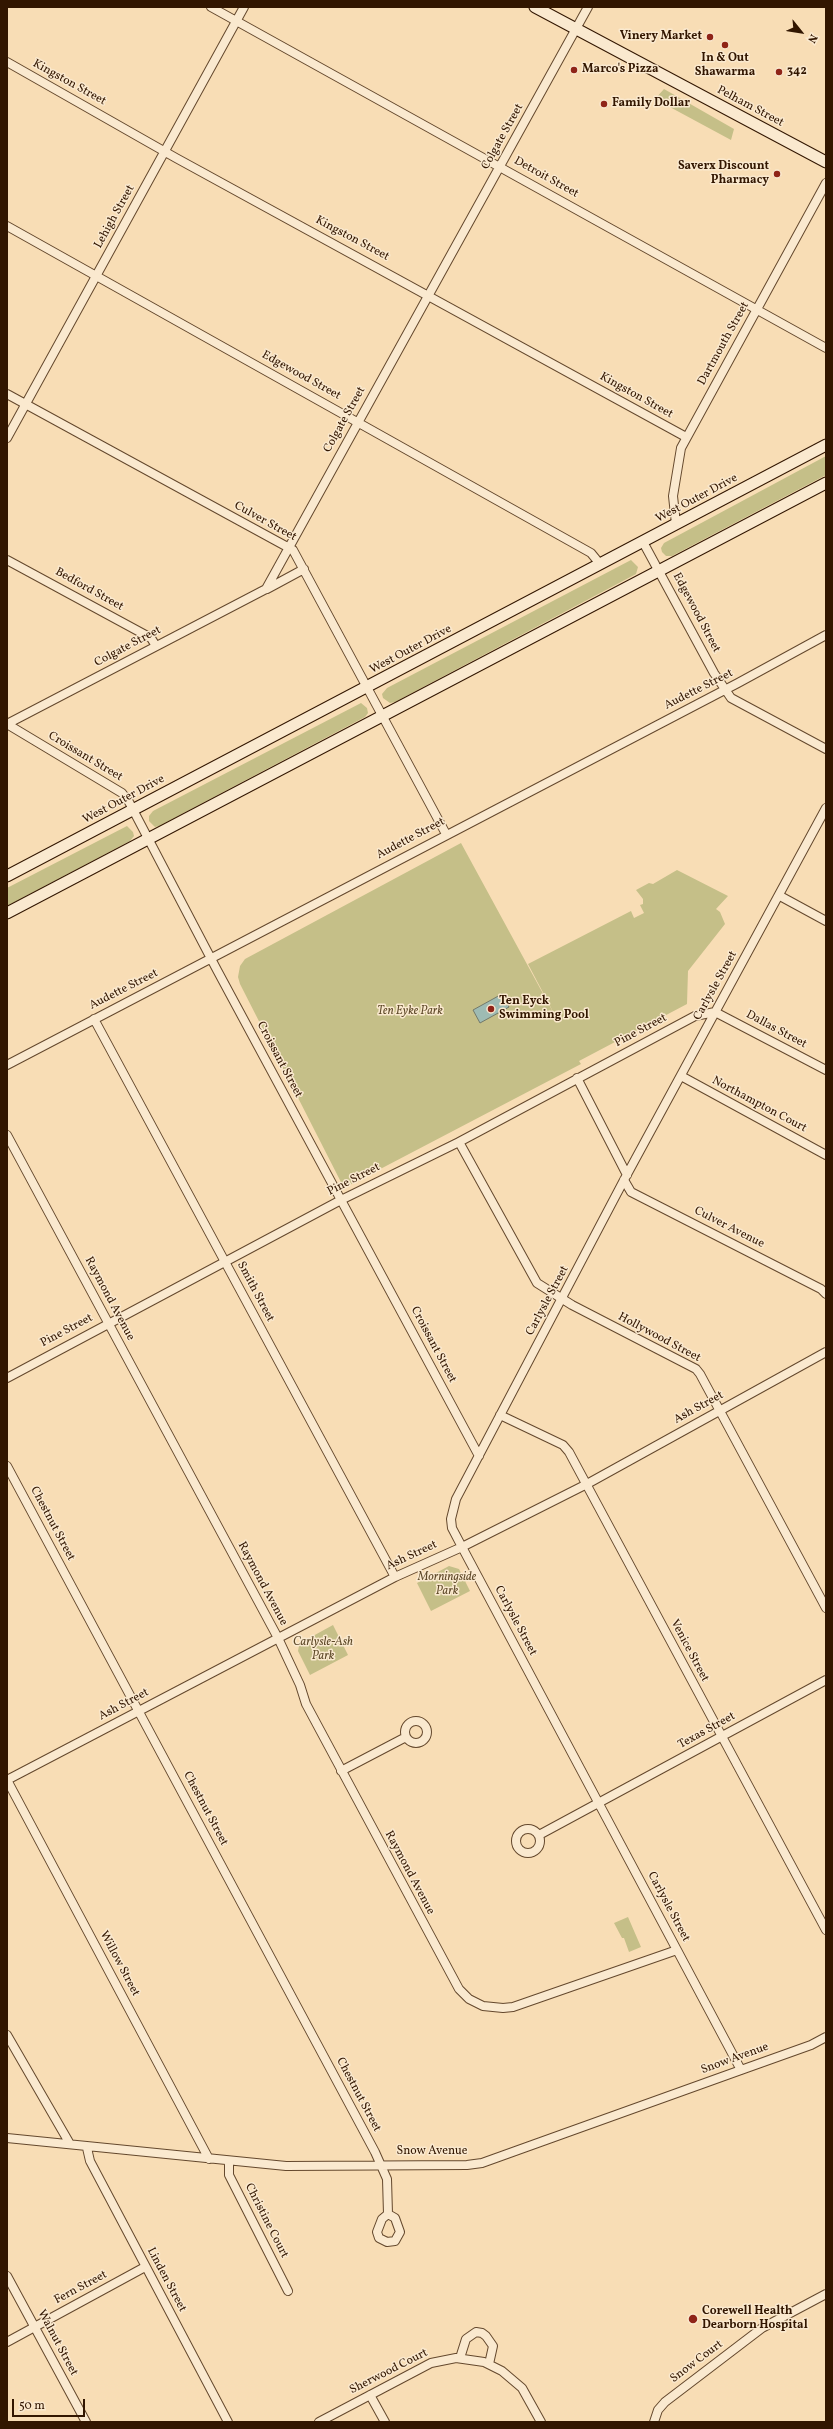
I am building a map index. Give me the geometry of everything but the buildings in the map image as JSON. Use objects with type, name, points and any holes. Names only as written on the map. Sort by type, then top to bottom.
[{"type":"main road","name":"Pelham Street","points":[[535,7],[826,162]]},
{"type":"main road","name":"West Outer Drive","points":[[7,876],[368,688],[600,564],[826,446]]},
{"type":"main road","points":[[7,913],[826,483]]},
{"type":"street","name":"Detroit Street","points":[[212,7],[826,348]]},
{"type":"street","name":"Lehigh Street","points":[[7,438],[244,7]]},
{"type":"street","name":"Colgate Street","points":[[7,724],[266,589],[357,421],[588,7]]},
{"type":"street","name":"Kingston Street","points":[[7,62],[164,151],[428,294],[686,437]]},
{"type":"street","name":"Dartmouth Street","points":[[676,524],[673,496],[681,448],[752,321],[756,309],[826,183]]},
{"type":"street","name":"Edgewood Street","points":[[7,226],[591,553],[600,564]]},
{"type":"street","name":"Culver Street","points":[[7,394],[293,550],[446,834]]},
{"type":"street","name":"Edgewood Street","points":[[643,542],[660,570],[725,690],[731,698],[826,749]]},
{"type":"street","name":"Bedford Street","points":[[7,560],[151,638],[156,646]]},
{"type":"street","points":[[266,589],[304,569]]},
{"type":"street","name":"Audette Street","points":[[7,1065],[446,834],[725,690],[826,635]]},
{"type":"street","name":"Croissant Street","points":[[7,724],[122,793],[134,809],[148,839],[211,958],[479,1456]]},
{"type":"street","name":"Carlysle Street","points":[[741,2070],[452,1528],[452,1509],[500,1414],[826,808]]},
{"type":"street","points":[[780,896],[826,921]]},
{"type":"street","name":"Dallas Street","points":[[715,1012],[826,1070]]},
{"type":"street","name":"Pine Street","points":[[7,1378],[224,1261],[459,1142],[695,1016],[715,1012]]},
{"type":"street","name":"Smith Street","points":[[94,1019],[394,1577]]},
{"type":"street","name":"Northampton Court","points":[[681,1076],[826,1154]]},
{"type":"street","name":"Culver Avenue","points":[[577,1078],[626,1178],[631,1192],[815,1286],[826,1294]]},
{"type":"street","name":"Raymond Avenue","points":[[7,1135],[278,1638],[300,1685],[306,1704],[454,1983],[464,1995],[476,2003],[492,2008],[513,2007],[677,1950]]},
{"type":"street","name":"Hollywood Street","points":[[459,1142],[533,1278],[542,1287],[696,1369],[720,1410],[826,1608]]},
{"type":"street","name":"Ash Street","points":[[7,1780],[394,1577],[462,1547],[587,1484],[826,1352]]},
{"type":"street","name":"Venice Street","points":[[500,1414],[563,1445],[587,1484],[826,1930]]},
{"type":"street","name":"Chestnut Street","points":[[7,1466],[381,2165],[387,2179],[388,2214]]},
{"type":"street","name":"Texas Street","points":[[539,1835],[722,1738],[826,1680]]},
{"type":"street","points":[[341,1771],[406,1737]]},
{"type":"street","name":"Willow Street","points":[[7,1780],[209,2159]]},
{"type":"street","points":[[7,2034],[70,2144]]},
{"type":"street","name":"Snow Avenue","points":[[70,2144],[87,2148],[286,2166],[454,2166],[482,2163],[811,2045],[826,2037]]},
{"type":"street","points":[[7,2138],[70,2144]]},
{"type":"street","name":"Linden Street","points":[[87,2148],[90,2161],[228,2422]]},
{"type":"street","name":"Christine Court","points":[[229,2161],[229,2175],[288,2291]]},
{"type":"street","name":"Fern Street","points":[[7,2342],[145,2267]]},
{"type":"street","name":"Walnut Street","points":[[7,2276],[86,2422]]},
{"type":"street","name":"Snow Court","points":[[654,2422],[658,2410],[665,2402],[762,2328],[826,2294]]},
{"type":"street","points":[[460,2358],[466,2339],[476,2332],[482,2333],[493,2346],[489,2364]]},
{"type":"street","name":"Sherwood Court","points":[[319,2422],[431,2363],[460,2358],[489,2364],[502,2370],[522,2388],[541,2422]]},
{"type":"street","points":[[370,2395],[384,2422]]},
{"type":"green space","points":[[664,89],[734,129],[731,140],[655,99]]},
{"type":"green space","points":[[826,456],[826,475],[672,556],[666,556],[662,552],[661,548],[664,543]]},
{"type":"green space","points":[[631,560],[638,567],[636,574],[395,702],[390,703],[383,698],[382,694],[387,688]]},
{"type":"green space","points":[[361,703],[367,708],[368,713],[365,717],[159,826],[155,827],[149,821],[149,816],[153,811]]},
{"type":"green space","points":[[127,826],[133,832],[134,836],[130,841],[7,906],[7,888]]},
{"type":"green space","name":"Ten Eyke Park","points":[[461,843],[559,1023],[528,964],[631,911],[634,918],[644,913],[640,905],[643,904],[643,899],[636,890],[649,883],[653,884],[677,870],[728,896],[716,909],[720,912],[725,924],[688,971],[687,1004],[579,1061],[581,1064],[344,1188],[240,984],[238,977],[240,966],[245,959]]},
{"type":"green space","name":"Morningside Park","points":[[449,1566],[459,1569],[470,1591],[431,1611],[417,1583]]},
{"type":"green space","name":"Carlysle-Ash Park","points":[[333,1625],[348,1655],[310,1675],[298,1651],[299,1646],[302,1642]]},
{"type":"green space","points":[[628,1917],[641,1947],[629,1952],[624,1938],[622,1938],[614,1923]]},
{"type":"water","name":"Ten Eyck Swimming Pool","points":[[502,994],[509,1007],[480,1023],[473,1010]]},
{"type":"place","name":"Vinery Market","points":[[710,37]]},
{"type":"place","name":"In & Out Shawarma","points":[[725,45]]},
{"type":"place","name":"Marco's Pizza","points":[[574,70]]},
{"type":"place","name":"342","points":[[779,72]]},
{"type":"place","name":"Family Dollar","points":[[604,104]]},
{"type":"place","name":"Saverx Discount Pharmacy","points":[[777,174]]},
{"type":"place","name":"Ten Eyck Swimming Pool","points":[[491,1009]]},
{"type":"place","name":"Corewell Health Dearborn Hospital","points":[[693,2319]]}]
